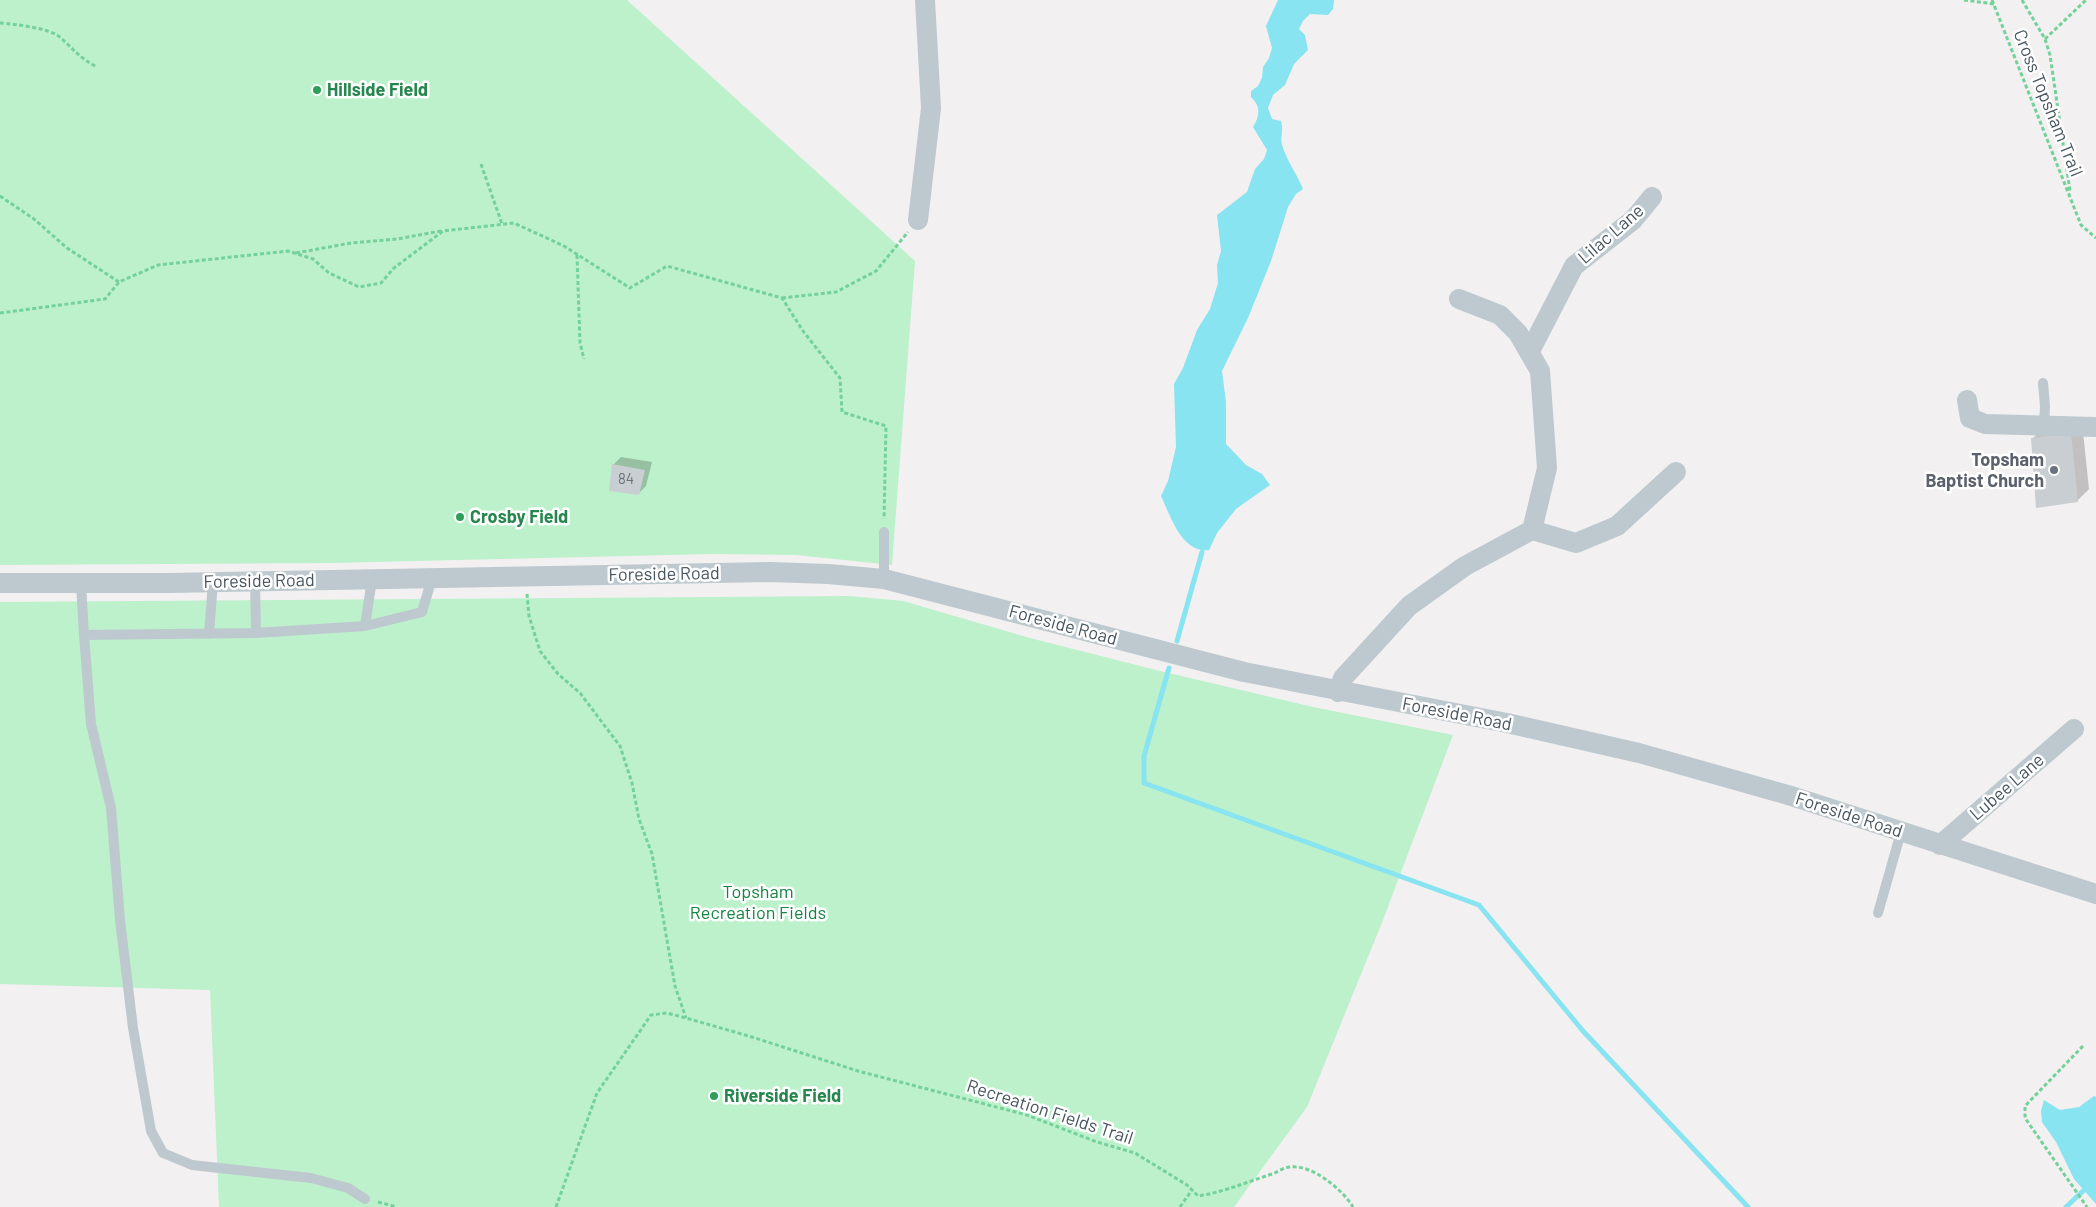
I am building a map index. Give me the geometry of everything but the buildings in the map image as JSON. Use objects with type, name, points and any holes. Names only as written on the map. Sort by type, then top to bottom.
[{"type":"street","points":[[918,220],[931,108],[925,0]]},
{"type":"street","name":"Lilac Lane","points":[[1530,352],[1574,266],[1633,220],[1652,197]]},
{"type":"street","points":[[1459,299],[1500,315],[1518,333],[1540,371],[1547,468],[1532,530]]},
{"type":"street","points":[[1966,400],[1970,418],[1985,424],[2096,426]]},
{"type":"street","points":[[1338,692],[1343,678],[1408,606],[1465,566],[1532,530],[1576,544],[1617,526],[1676,472]]},
{"type":"street","name":"Foreside Road","points":[[0,583],[213,582],[770,572],[828,574],[884,579],[1215,665],[1338,692],[1524,727],[1639,753],[1788,795],[2096,894]]},
{"type":"street","name":"Lubee Lane","points":[[1940,845],[2074,729]]},
{"type":"lane","points":[[2042,383],[2045,406],[2044,426]]},
{"type":"lane","points":[[884,532],[884,579]]},
{"type":"lane","points":[[84,635],[256,633],[365,626],[422,612],[432,578]]},
{"type":"lane","points":[[365,626],[372,579]]},
{"type":"lane","points":[[255,581],[256,633]]},
{"type":"lane","points":[[210,634],[213,582]]},
{"type":"lane","points":[[82,583],[84,635],[92,724],[111,808],[120,920],[133,1028],[151,1131],[163,1153],[192,1165],[311,1178],[348,1188],[365,1199]]},
{"type":"lane","points":[[1878,913],[1902,832]]},
{"type":"path","points":[[1964,0],[1993,2]]},
{"type":"path","points":[[2022,0],[2045,39],[2052,64],[2070,198]]},
{"type":"path","points":[[2045,39],[2086,0]]},
{"type":"path","name":"Cross Topsham Trail","points":[[1993,2],[2081,225],[2096,238]]},
{"type":"path","points":[[0,23],[42,30],[56,35],[78,56],[97,67]]},
{"type":"path","points":[[481,164],[502,224]]},
{"type":"path","points":[[0,196],[34,219],[67,248],[119,282]]},
{"type":"path","points":[[0,312],[105,299],[119,282],[158,266],[288,252],[297,253],[351,242],[397,239],[443,231],[514,223],[577,254],[630,288],[666,266],[782,298],[836,292],[876,271],[918,220]]},
{"type":"path","points":[[288,252],[313,259],[329,274],[359,287],[380,283],[394,268],[443,231]]},
{"type":"path","points":[[577,254],[580,343],[584,359]]},
{"type":"path","points":[[782,298],[804,331],[840,378],[842,412],[886,426],[884,532]]},
{"type":"path","points":[[527,588],[529,616],[540,651],[558,674],[580,693],[620,746],[632,783],[639,819],[652,854],[675,986],[686,1018]]},
{"type":"path","name":"Recreation Fields Trail","points":[[556,1207],[597,1093],[651,1015],[668,1013],[752,1036],[858,1071],[1027,1115],[1097,1142],[1135,1153],[1192,1190],[1198,1196],[1224,1192],[1290,1166],[1302,1168],[1324,1179],[1344,1193],[1354,1207]]},
{"type":"path","points":[[2083,1046],[2025,1106],[2025,1118],[2086,1206]]},
{"type":"path","points":[[1180,1207],[1192,1190]]},
{"type":"path","points":[[365,1199],[397,1207]]},
{"type":"green space","points":[[0,0],[627,0],[915,261],[892,565],[796,555],[712,554],[331,563],[0,565]]},
{"type":"green space","name":"Topsham Recreation Fields","points":[[850,596],[903,601],[1030,638],[1156,670],[1313,707],[1453,735],[1381,925],[1307,1107],[1234,1207],[219,1207],[210,990],[0,984],[0,602]]},
{"type":"water","points":[[1278,0],[1334,0],[1333,9],[1328,15],[1310,14],[1303,21],[1299,29],[1305,35],[1308,50],[1294,64],[1285,85],[1273,95],[1268,108],[1272,119],[1281,121],[1282,145],[1303,189],[1296,194],[1288,207],[1271,261],[1248,318],[1222,371],[1226,402],[1226,444],[1246,465],[1262,474],[1270,485],[1236,509],[1217,533],[1209,550],[1200,550],[1191,546],[1178,532],[1161,496],[1168,481],[1176,447],[1174,384],[1183,368],[1197,330],[1210,309],[1218,283],[1217,265],[1221,251],[1217,215],[1247,192],[1255,169],[1264,159],[1267,150],[1253,127],[1257,119],[1258,108],[1251,97],[1251,91],[1258,86],[1262,78],[1263,67],[1269,58],[1272,48],[1266,26]]},
{"type":"water","points":[[2094,1096],[2096,1097],[2096,1204],[2074,1179],[2056,1142],[2042,1122],[2041,1111],[2044,1100],[2060,1110],[2079,1107]]},
{"type":"waterway","points":[[1177,641],[1202,552]]},
{"type":"waterway","points":[[1169,668],[1144,756],[1144,783],[1479,905],[1583,1031],[1748,1207]]},
{"type":"waterway","points":[[2066,1207],[2083,1191]]},
{"type":"place","name":"Hillside Field","points":[[317,90]]},
{"type":"place","name":"Topsham Baptist Church","points":[[2054,470]]},
{"type":"place","name":"Crosby Field","points":[[460,517]]},
{"type":"place","name":"Riverside Field","points":[[714,1096]]}]
